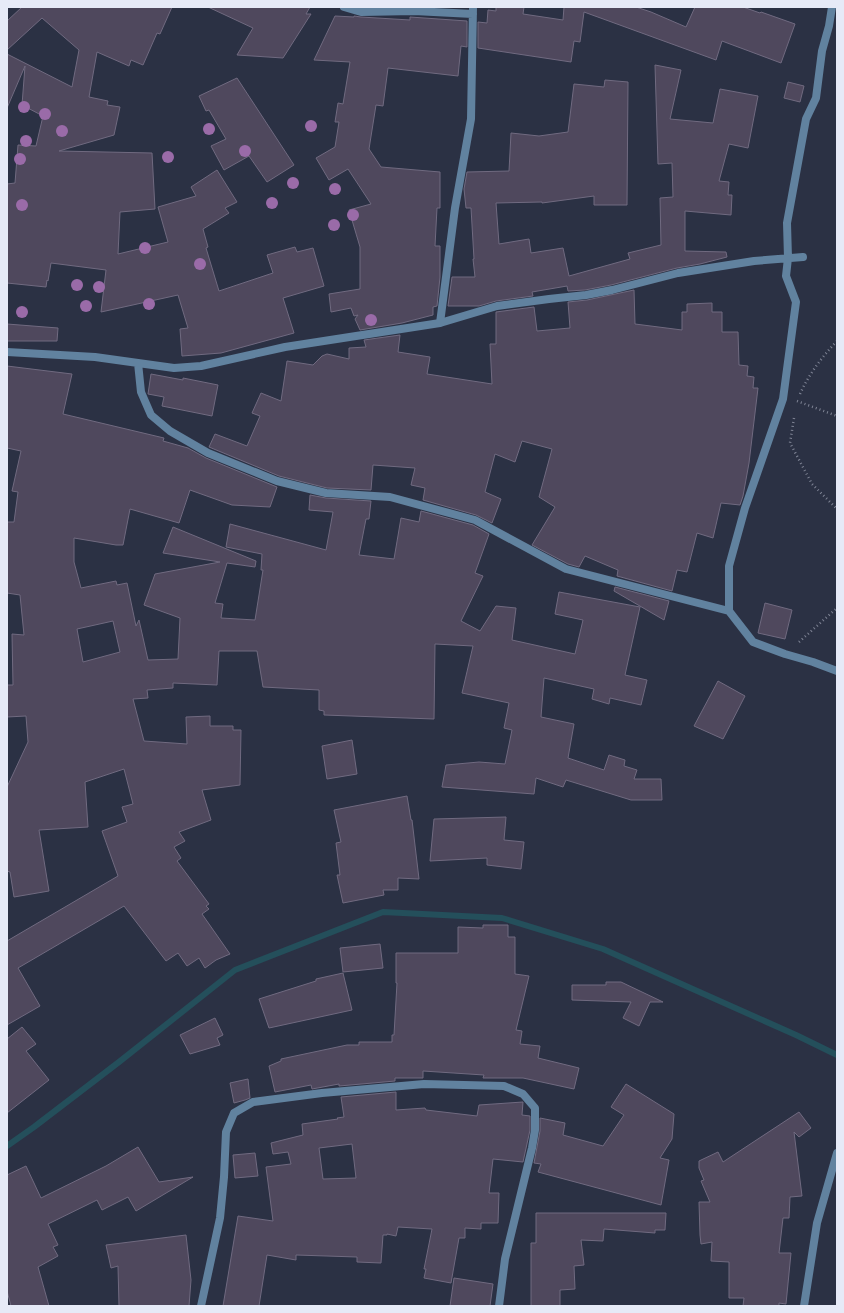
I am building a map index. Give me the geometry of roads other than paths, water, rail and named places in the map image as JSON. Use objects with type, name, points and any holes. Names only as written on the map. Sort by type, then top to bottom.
[{"type":"street","points":[[344,7],[361,12],[473,10],[471,119],[455,208],[440,323]]},
{"type":"street","points":[[832,7],[829,26],[822,51],[816,98],[806,119],[787,223],[788,258],[786,276],[796,302],[783,399],[745,508],[729,566],[729,611],[753,642],[837,671]]},
{"type":"street","points":[[7,352],[95,357],[174,368],[201,366],[285,347],[440,323],[497,306],[586,295],[612,290],[678,272],[754,261],[803,257]]},
{"type":"street","points":[[138,363],[141,392],[151,415],[170,431],[208,453],[277,481],[326,493],[390,497],[475,520],[566,569],[729,611]]},
{"type":"street","points":[[201,1306],[220,1218],[226,1132],[234,1113],[253,1102],[322,1093],[424,1084],[504,1086],[523,1094],[535,1108],[535,1130],[532,1148],[505,1259],[499,1306]]},
{"type":"street","points":[[804,1306],[817,1223],[837,1153]]},
{"type":"waterway","points":[[7,1146],[119,1062],[235,970],[383,912],[502,918],[603,949],[796,1035],[837,1055]]}]
